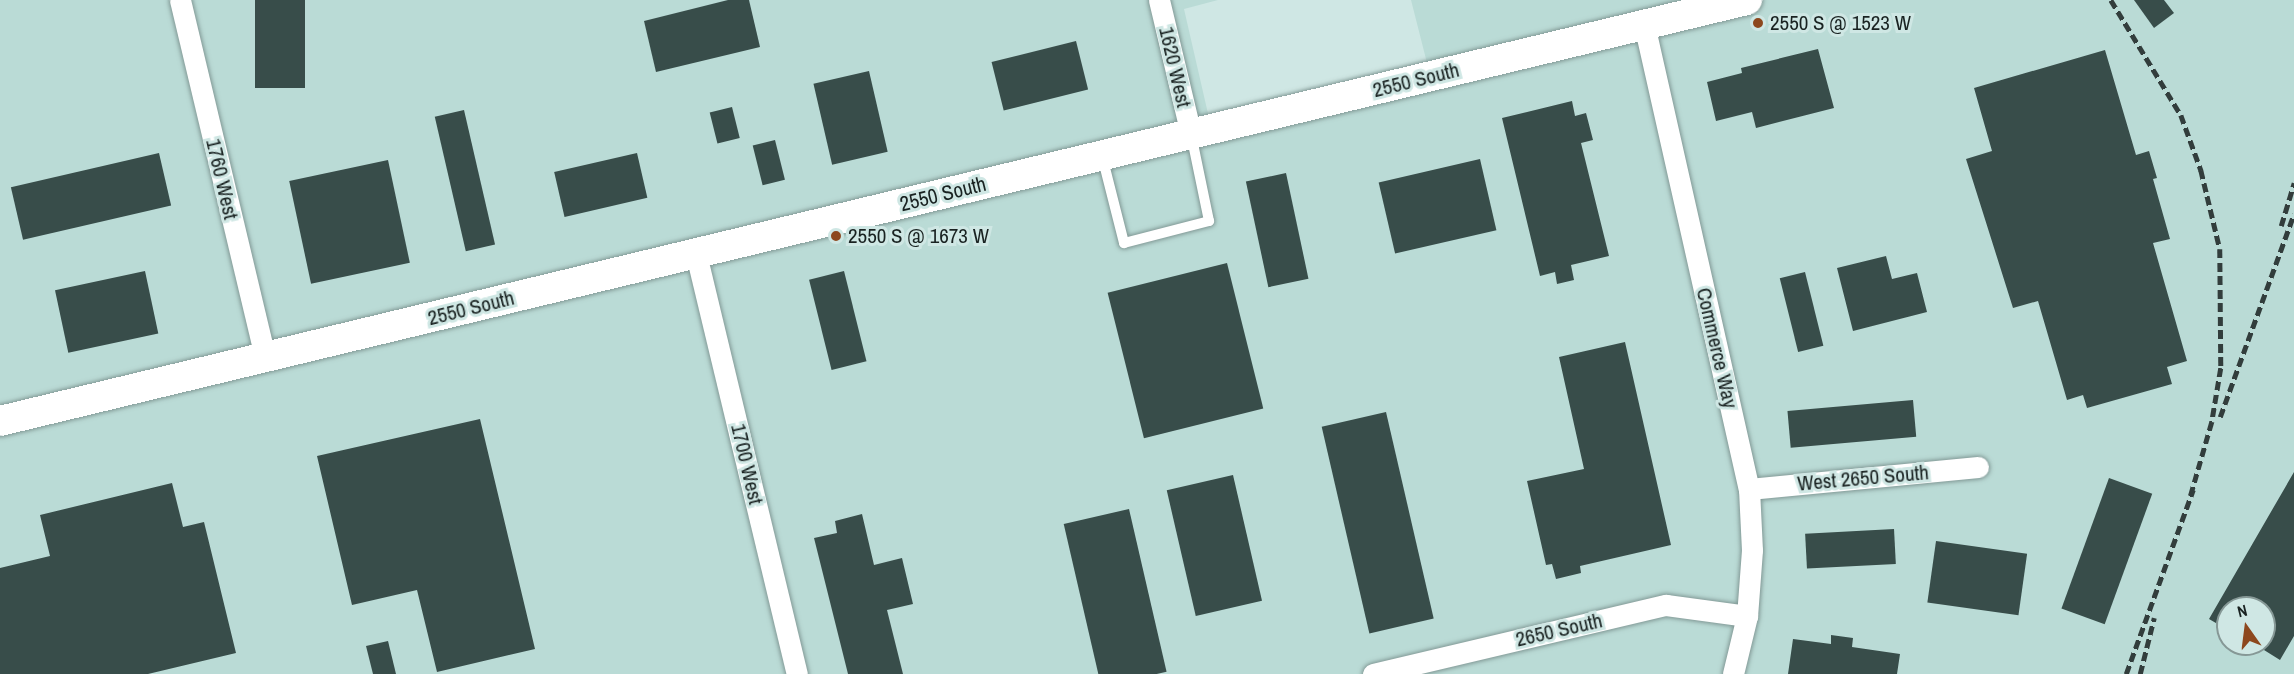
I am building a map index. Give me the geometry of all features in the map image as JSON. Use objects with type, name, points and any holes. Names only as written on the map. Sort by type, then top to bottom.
[{"type":"main road","name":"2550 South","points":[[0,422],[1745,0]]},
{"type":"street","name":"1760 West","points":[[180,0],[265,357]]},
{"type":"street","name":"1620 West","points":[[1159,0],[1191,134]]},
{"type":"street","name":"Commerce Way","points":[[1644,24],[1749,489],[1752,550],[1746,616],[1733,674]]},
{"type":"street","name":"1700 West","points":[[696,254],[797,674]]},
{"type":"street","name":"West 2650 South","points":[[1749,489],[1978,467]]},
{"type":"street","name":"2650 South","points":[[1372,674],[1666,605],[1746,616]]},
{"type":"lane","points":[[1101,156],[1124,243],[1209,221],[1191,134]]},
{"type":"shaded area","points":[[0,0],[1218,0],[1184,9],[1209,118],[1427,63],[1411,0],[2294,0],[2294,674],[0,674]]},
{"type":"building","points":[[255,0],[305,0],[305,88],[255,88]]},
{"type":"building","points":[[728,0],[749,0],[760,47],[656,72],[644,21]]},
{"type":"building","points":[[2134,0],[2164,0],[2174,13],[2154,28]]},
{"type":"building","points":[[1076,41],[1088,90],[1004,111],[992,62]]},
{"type":"building","points":[[1818,49],[1834,108],[1756,128],[1752,112],[1716,121],[1707,82],[1742,73],[1741,68]]},
{"type":"building","points":[[2105,50],[2136,155],[2149,151],[2157,178],[2153,179],[2170,239],[2153,243],[2187,361],[2167,367],[2172,384],[2087,408],[2083,395],[2067,400],[2038,301],[2013,308],[1966,159],[1992,151],[1974,88]]},
{"type":"building","points":[[869,71],[888,152],[832,165],[813,84]]},
{"type":"building","points":[[1572,101],[1575,116],[1586,113],[1593,140],[1581,143],[1609,256],[1571,265],[1574,280],[1557,284],[1555,272],[1540,276],[1502,118]]},
{"type":"building","points":[[732,107],[740,138],[717,144],[710,113]]},
{"type":"building","points":[[464,110],[495,244],[466,251],[435,117]]},
{"type":"building","points":[[775,140],[785,180],[763,185],[753,146]]},
{"type":"building","points":[[159,153],[171,206],[23,240],[11,187]]},
{"type":"building","points":[[637,153],[647,198],[565,217],[554,172]]},
{"type":"building","points":[[1480,159],[1496,230],[1395,254],[1379,182]]},
{"type":"building","points":[[388,160],[410,263],[311,284],[289,181]]},
{"type":"building","points":[[1286,173],[1308,279],[1268,287],[1246,182]]},
{"type":"building","points":[[1886,256],[1892,279],[1917,273],[1927,312],[1853,331],[1837,268]]},
{"type":"building","points":[[1227,263],[1263,409],[1144,438],[1108,293]]},
{"type":"building","points":[[145,271],[158,334],[68,353],[55,290]]},
{"type":"building","points":[[844,271],[866,361],[832,370],[809,280]]},
{"type":"building","points":[[1805,272],[1823,346],[1798,352],[1780,278]]},
{"type":"building","points":[[1625,342],[1671,545],[1580,566],[1581,573],[1556,579],[1552,564],[1546,565],[1527,481],[1584,469],[1559,357]]},
{"type":"building","points":[[1913,400],[1916,437],[1791,448],[1787,411]]},
{"type":"building","points":[[1386,412],[1434,619],[1369,633],[1322,427]]},
{"type":"building","points":[[480,419],[535,649],[437,672],[417,590],[352,605],[317,456]]},
{"type":"building","points":[[2294,472],[2294,636],[2280,660],[2274,656],[2276,656],[2276,596],[2222,596]]},
{"type":"building","points":[[1233,475],[1262,601],[1196,616],[1167,490]]},
{"type":"building","points":[[2109,478],[2152,494],[2105,624],[2061,609]]},
{"type":"building","points":[[172,483],[183,527],[204,522],[236,653],[148,674],[0,674],[0,568],[50,556],[40,515]]},
{"type":"building","points":[[1129,509],[1167,672],[1157,674],[1098,674],[1064,524]]},
{"type":"building","points":[[862,514],[874,565],[902,558],[913,604],[887,610],[903,674],[848,674],[814,538],[837,533],[835,521]]},
{"type":"building","points":[[1894,529],[1896,564],[1807,569],[1805,534]]},
{"type":"building","points":[[1936,541],[2027,554],[2018,615],[1927,602]]},
{"type":"building","points":[[2216,607],[2216,623],[2209,619]]},
{"type":"building","points":[[1831,635],[1853,638],[1852,647],[1900,654],[1897,674],[1788,674],[1793,639],[1831,644]]},
{"type":"building","points":[[388,641],[396,674],[373,674],[366,646]]},
{"type":"railway","points":[[2111,0],[2181,115],[2201,170],[2220,249],[2221,368],[2212,422],[2190,498]]},
{"type":"railway","points":[[2281,226],[2294,183]]},
{"type":"railway","points":[[2220,417],[2294,214]]},
{"type":"railway","points":[[2126,674],[2193,490]]},
{"type":"railway","points":[[2140,674],[2154,618]]},
{"type":"place","name":"2550 S @ 1523 W","points":[[1758,23]]},
{"type":"place","name":"2550 S @ 1673 W","points":[[836,236]]}]
